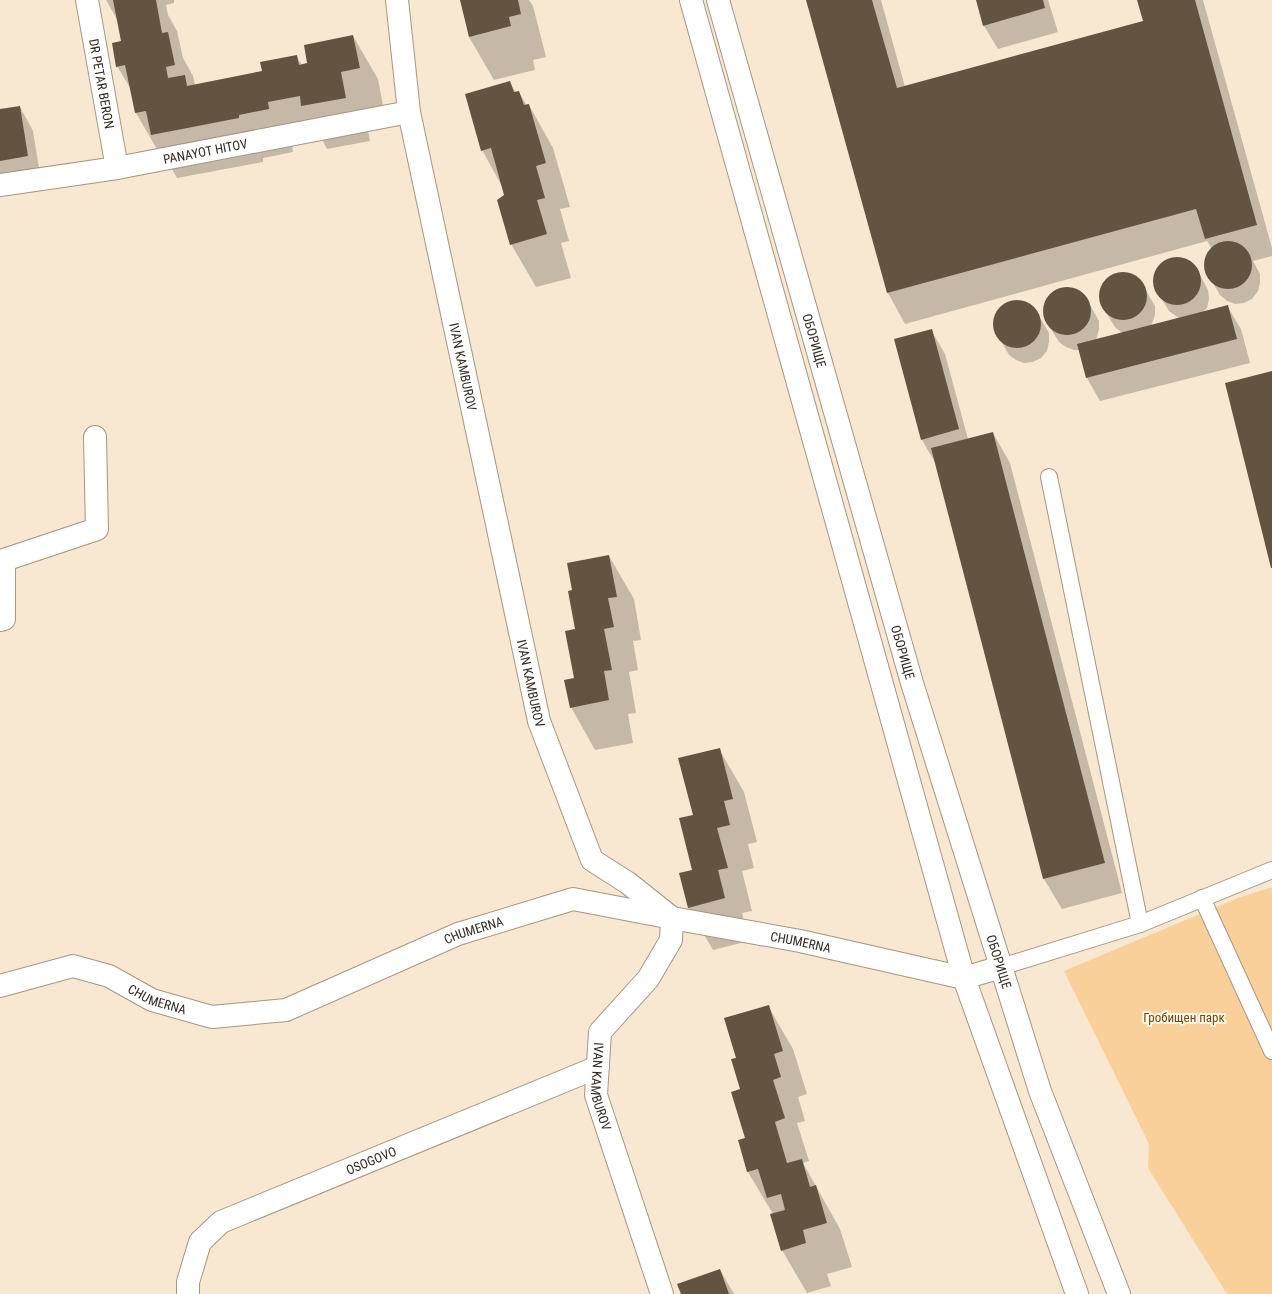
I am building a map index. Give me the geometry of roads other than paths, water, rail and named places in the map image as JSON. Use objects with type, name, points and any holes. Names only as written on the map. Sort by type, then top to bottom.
[{"type":"street","name":"DR PETAR BERON","points":[[87,0],[117,168]]},
{"type":"street","name":"IVAN KAMBUROV","points":[[397,0],[409,112],[539,721],[592,860],[628,883],[672,918],[671,940],[648,979],[600,1032],[596,1095],[662,1294]]},
{"type":"street","points":[[691,0],[964,978],[1077,1294]]},
{"type":"street","name":"ОБОРИЩЕ","points":[[718,0],[912,683],[1040,1092],[1119,1294]]},
{"type":"street","name":"PANAYOT HITOV","points":[[0,185],[117,168],[409,112]]},
{"type":"street","points":[[0,620],[4,619],[4,560],[97,529],[95,436]]},
{"type":"street","name":"CHUMERNA","points":[[0,986],[73,966],[109,976],[152,1000],[212,1017],[286,1010],[458,934],[573,899],[800,941],[964,978]]},
{"type":"street","points":[[964,978],[1001,967]]},
{"type":"street","name":"OSOGOVO","points":[[188,1294],[188,1282],[200,1242],[221,1222],[598,1067]]},
{"type":"lane","points":[[1049,477],[1140,924]]},
{"type":"lane","points":[[1001,967],[1140,924],[1272,870]]},
{"type":"lane","points":[[1202,898],[1272,1051]]},
{"type":"park label","name":"Гробищен парк","points":[[1184,1017]]}]
